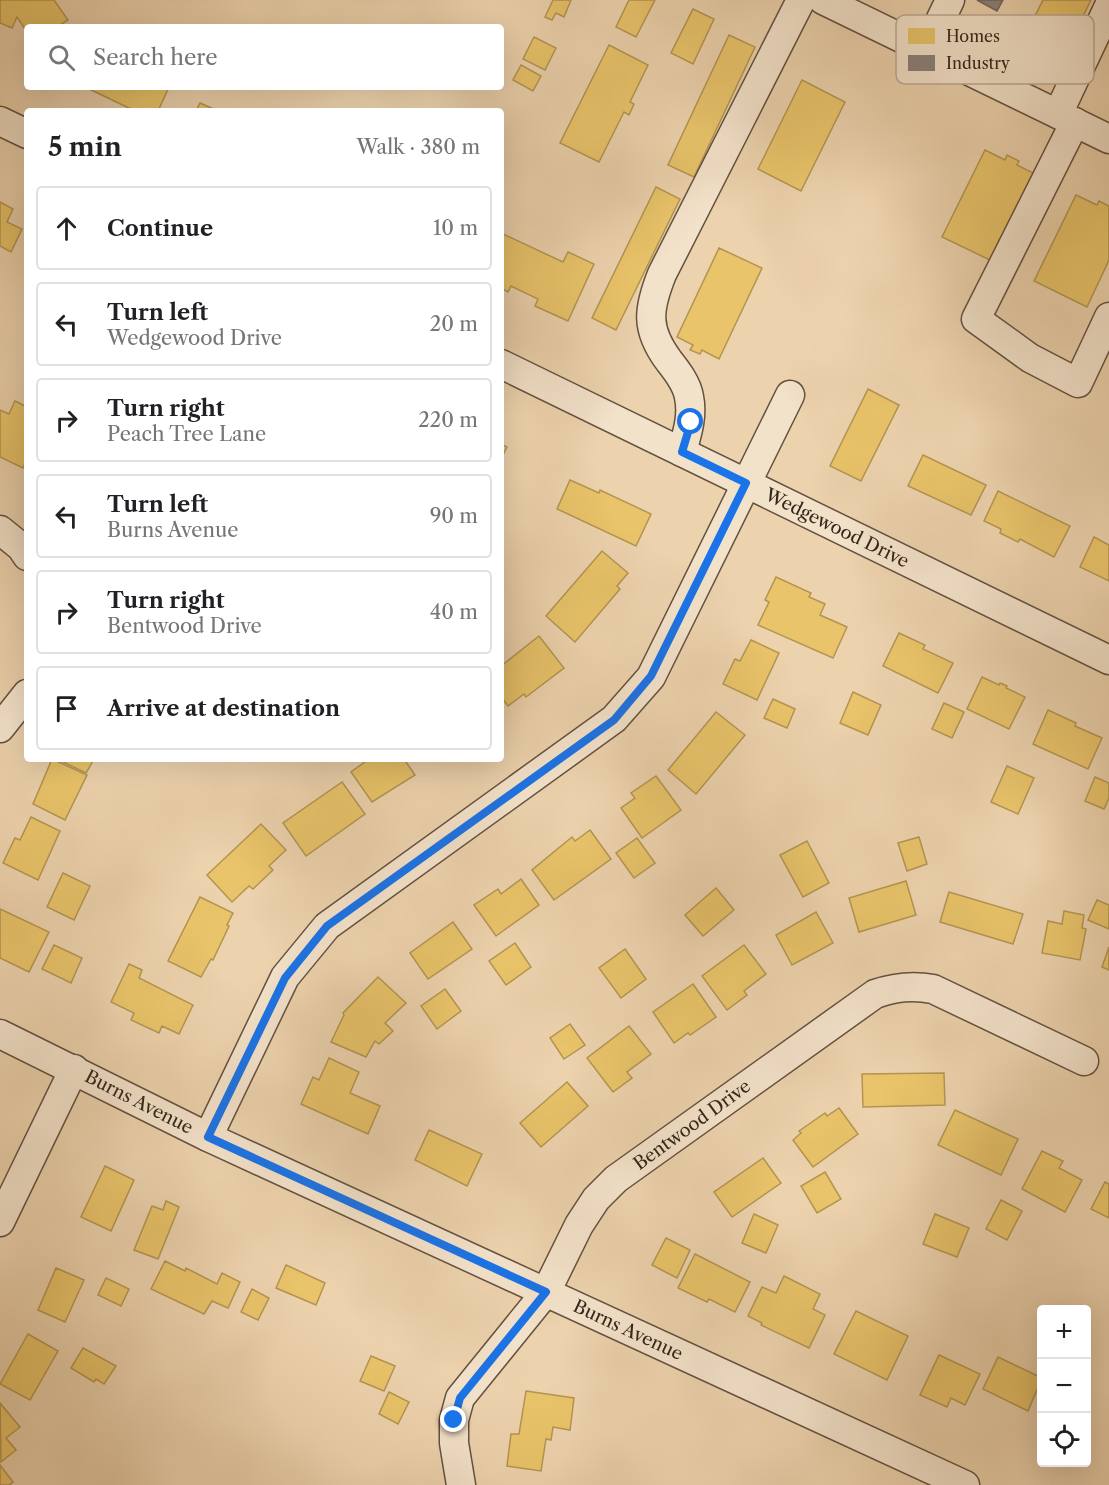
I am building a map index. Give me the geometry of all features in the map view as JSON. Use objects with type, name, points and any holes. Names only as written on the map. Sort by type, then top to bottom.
[{"type":"street","points":[[682,452],[691,422],[689,397],[680,374],[660,348],[651,329],[652,298],[801,0]]},
{"type":"street","points":[[823,0],[896,35]]},
{"type":"street","points":[[943,15],[950,0]]},
{"type":"street","points":[[1094,45],[1109,6]]},
{"type":"street","points":[[996,84],[1109,139]]},
{"type":"street","points":[[1079,84],[1066,118],[975,319],[1030,358],[1078,383],[1109,317]]},
{"type":"street","points":[[0,121],[24,133]]},
{"type":"street","name":"Wedgewood Drive","points":[[504,365],[1109,660]]},
{"type":"street","points":[[208,1137],[285,978],[327,926],[614,720],[651,676],[790,395]]},
{"type":"street","points":[[0,530],[24,552]]},
{"type":"street","points":[[0,728],[24,698]]},
{"type":"street","name":"Bentwood Drive","points":[[461,1485],[454,1443],[454,1420],[460,1398],[546,1292],[579,1225],[596,1199],[616,1179],[875,994],[892,988],[918,986],[933,989],[1084,1061]]},
{"type":"street","name":"Burns Avenue","points":[[0,1034],[208,1137],[965,1485]]},
{"type":"street","points":[[0,1222],[74,1070]]},
{"type":"building: Homes","points":[[0,0],[54,0],[68,20],[62,24],[24,24],[24,28],[17,17],[12,28],[0,23]]},
{"type":"building: Homes","points":[[553,0],[571,0],[564,17],[556,13],[552,20],[545,17]]},
{"type":"building: Homes","points":[[629,0],[655,0],[636,37],[616,27]]},
{"type":"building: Homes","points":[[1043,0],[1091,0],[1084,15],[1036,15]]},
{"type":"building: Homes","points":[[693,9],[714,19],[693,64],[671,53]]},
{"type":"building: Homes","points":[[729,35],[755,47],[694,177],[668,165]]},
{"type":"building: Homes","points":[[534,37],[556,48],[545,70],[523,59]]},
{"type":"building: Homes","points":[[609,45],[648,65],[630,102],[634,104],[629,115],[624,112],[599,162],[560,143]]},
{"type":"building: Homes","points":[[521,65],[541,76],[533,91],[513,80]]},
{"type":"building: Homes","points":[[802,80],[845,102],[801,191],[758,169]]},
{"type":"building: Homes","points":[[91,90],[168,90],[159,108],[129,108]]},
{"type":"building: Homes","points":[[200,103],[211,108],[198,108]]},
{"type":"building: Homes","points":[[985,150],[1005,160],[1007,155],[1019,161],[1017,165],[1037,175],[994,262],[942,237]]},
{"type":"building: Homes","points":[[656,187],[680,199],[616,330],[592,318]]},
{"type":"building: Homes","points":[[1076,195],[1097,205],[1099,201],[1109,206],[1109,260],[1087,307],[1034,281]]},
{"type":"building: Homes","points":[[0,202],[13,209],[7,222],[22,229],[11,252],[0,246]]},
{"type":"building: Homes","points":[[504,234],[563,262],[568,252],[594,264],[568,321],[535,306],[538,299],[511,286],[508,292],[504,290]]},
{"type":"building: Homes","points":[[719,248],[762,268],[719,359],[702,350],[700,354],[690,350],[693,345],[677,337]]},
{"type":"building: Homes","points":[[868,389],[899,405],[861,481],[830,466]]},
{"type":"building: Homes","points":[[15,401],[24,406],[23,468],[0,457],[0,410],[9,414]]},
{"type":"building: Homes","points":[[923,455],[986,485],[971,515],[908,486]]},
{"type":"building: Homes","points":[[570,480],[599,493],[600,490],[651,514],[636,546],[557,509]]},
{"type":"building: Homes","points":[[998,491],[1070,526],[1054,557],[1020,539],[1018,542],[1000,533],[1001,529],[984,521]]},
{"type":"building: Homes","points":[[1094,537],[1109,545],[1109,581],[1080,567]]},
{"type":"building: Homes","points":[[602,551],[628,573],[617,586],[620,589],[575,642],[546,616]]},
{"type":"building: Homes","points":[[776,577],[811,593],[809,597],[825,604],[820,615],[847,627],[833,658],[758,625],[769,602],[765,600]]},
{"type":"building: Homes","points":[[899,633],[925,645],[923,649],[953,663],[938,693],[883,666]]},
{"type":"building: Homes","points":[[539,636],[564,668],[526,697],[524,694],[508,706],[504,701],[504,664]]},
{"type":"building: Homes","points":[[751,640],[779,653],[757,700],[723,684],[735,659],[740,661]]},
{"type":"building: Homes","points":[[982,677],[1007,686],[1006,688],[1025,697],[1009,729],[967,709]]},
{"type":"building: Homes","points":[[853,692],[881,705],[868,735],[840,723]]},
{"type":"building: Homes","points":[[773,699],[795,709],[787,728],[764,718]]},
{"type":"building: Homes","points":[[944,703],[964,712],[952,738],[932,729]]},
{"type":"building: Homes","points":[[1048,710],[1102,738],[1088,769],[1033,744]]},
{"type":"building: Homes","points":[[716,712],[745,735],[696,794],[668,770]]},
{"type":"building: Homes","points":[[51,762],[59,762],[87,775],[65,820],[33,804]]},
{"type":"building: Homes","points":[[63,762],[92,762],[86,773]]},
{"type":"building: Homes","points":[[365,762],[406,762],[415,775],[372,802],[351,772]]},
{"type":"building: Homes","points":[[1007,766],[1034,778],[1018,814],[991,802]]},
{"type":"building: Homes","points":[[656,776],[681,810],[642,838],[621,808],[635,798],[631,793]]},
{"type":"building: Homes","points":[[1095,777],[1109,783],[1109,798],[1104,809],[1085,801]]},
{"type":"building: Homes","points":[[342,782],[365,814],[306,856],[283,823]]},
{"type":"building: Homes","points":[[31,817],[60,831],[38,880],[3,863],[15,838],[20,840]]},
{"type":"building: Homes","points":[[261,824],[286,850],[269,866],[273,870],[253,889],[249,886],[232,902],[207,875]]},
{"type":"building: Homes","points":[[590,830],[611,859],[554,900],[532,870],[572,837],[575,841]]},
{"type":"building: Homes","points":[[919,837],[927,864],[907,871],[898,843]]},
{"type":"building: Homes","points":[[637,838],[655,863],[634,878],[616,853]]},
{"type":"building: Homes","points":[[807,841],[829,883],[803,897],[780,855]]},
{"type":"building: Homes","points":[[63,873],[90,886],[74,920],[47,907]]},
{"type":"building: Homes","points":[[521,879],[539,905],[496,936],[474,905],[498,889],[501,894]]},
{"type":"building: Homes","points":[[906,881],[916,915],[859,932],[849,898]]},
{"type":"building: Homes","points":[[716,888],[734,910],[703,936],[685,915]]},
{"type":"building: Homes","points":[[949,892],[1023,914],[1013,944],[940,922]]},
{"type":"building: Homes","points":[[200,897],[233,913],[213,960],[211,959],[201,977],[168,961]]},
{"type":"building: Homes","points":[[1097,900],[1109,905],[1109,929],[1088,920]]},
{"type":"building: Homes","points":[[0,909],[49,932],[29,972],[0,958]]},
{"type":"building: Homes","points":[[1064,911],[1084,915],[1082,928],[1086,929],[1080,960],[1042,953],[1048,921],[1062,924]]},
{"type":"building: Homes","points":[[816,912],[833,943],[792,965],[776,935]]},
{"type":"building: Homes","points":[[453,922],[472,949],[428,979],[410,953]]},
{"type":"building: Homes","points":[[515,943],[531,967],[506,985],[489,961]]},
{"type":"building: Homes","points":[[54,945],[82,958],[71,983],[42,969]]},
{"type":"building: Homes","points":[[744,945],[766,974],[744,991],[747,995],[727,1010],[702,976]]},
{"type":"building: Homes","points":[[1109,947],[1109,970],[1102,967]]},
{"type":"building: Homes","points":[[625,949],[646,979],[621,998],[599,968]]},
{"type":"building: Homes","points":[[129,964],[142,970],[139,978],[193,1005],[179,1034],[162,1026],[159,1033],[131,1020],[134,1013],[111,1002]]},
{"type":"building: Homes","points":[[378,977],[406,1003],[385,1023],[393,1031],[379,1044],[375,1041],[366,1057],[331,1042],[343,1013]]},
{"type":"building: Homes","points":[[693,984],[716,1017],[674,1043],[653,1012]]},
{"type":"building: Homes","points":[[445,989],[461,1011],[437,1029],[421,1006]]},
{"type":"building: Homes","points":[[570,1024],[585,1045],[564,1059],[550,1038]]},
{"type":"building: Homes","points":[[629,1026],[651,1054],[627,1072],[632,1078],[613,1092],[587,1058]]},
{"type":"building: Homes","points":[[329,1058],[359,1072],[350,1093],[380,1106],[368,1134],[301,1104],[313,1077],[319,1080]]},
{"type":"building: Homes","points":[[944,1073],[945,1105],[863,1107],[862,1074]]},
{"type":"building: Homes","points":[[567,1082],[588,1106],[541,1147],[520,1123]]},
{"type":"building: Homes","points":[[839,1108],[858,1134],[813,1167],[793,1140],[801,1133],[799,1131],[825,1113],[827,1116]]},
{"type":"building: Homes","points":[[955,1110],[1018,1139],[1001,1175],[938,1145]]},
{"type":"building: Homes","points":[[429,1130],[482,1154],[467,1186],[415,1160]]},
{"type":"building: Homes","points":[[1042,1151],[1063,1161],[1059,1168],[1082,1180],[1065,1212],[1022,1189]]},
{"type":"building: Homes","points":[[763,1158],[781,1183],[732,1217],[714,1192]]},
{"type":"building: Homes","points":[[105,1166],[134,1180],[111,1231],[81,1217]]},
{"type":"building: Homes","points":[[825,1172],[841,1199],[817,1213],[801,1186]]},
{"type":"building: Homes","points":[[1105,1182],[1109,1184],[1109,1218],[1091,1209]]},
{"type":"building: Homes","points":[[1001,1200],[1022,1211],[1007,1240],[986,1229]]},
{"type":"building: Homes","points":[[166,1201],[179,1207],[158,1259],[134,1250],[152,1206],[163,1210]]},
{"type":"building: Homes","points":[[754,1214],[778,1225],[766,1253],[742,1243]]},
{"type":"building: Homes","points":[[935,1214],[969,1228],[957,1257],[923,1244]]},
{"type":"building: Homes","points":[[666,1238],[690,1250],[677,1278],[652,1265]]},
{"type":"building: Homes","points":[[695,1254],[750,1282],[735,1312],[709,1299],[707,1302],[678,1288]]},
{"type":"building: Homes","points":[[165,1261],[185,1271],[186,1268],[217,1284],[222,1273],[240,1282],[228,1308],[212,1301],[204,1314],[151,1289]]},
{"type":"building: Homes","points":[[286,1265],[325,1283],[316,1305],[276,1288]]},
{"type":"building: Homes","points":[[56,1268],[84,1280],[65,1322],[38,1310]]},
{"type":"building: Homes","points":[[784,1276],[820,1294],[813,1309],[825,1315],[809,1348],[761,1325],[762,1323],[748,1316],[762,1287],[776,1293]]},
{"type":"building: Homes","points":[[106,1278],[129,1289],[121,1306],[98,1295]]},
{"type":"building: Homes","points":[[252,1289],[269,1298],[258,1320],[241,1312]]},
{"type":"building: Homes","points":[[856,1311],[908,1336],[887,1380],[834,1354]]},
{"type":"building: Homes","points":[[28,1334],[58,1351],[30,1400],[0,1384]]},
{"type":"building: Homes","points":[[83,1348],[116,1366],[104,1384],[96,1379],[94,1382],[71,1368]]},
{"type":"building: Homes","points":[[939,1355],[980,1374],[965,1405],[951,1398],[947,1407],[920,1395]]},
{"type":"building: Homes","points":[[371,1356],[395,1366],[384,1391],[360,1381]]},
{"type":"building: Homes","points":[[998,1357],[1037,1376],[1037,1390],[1028,1411],[983,1389]]},
{"type":"building: Homes","points":[[526,1391],[574,1398],[570,1430],[553,1427],[551,1440],[546,1439],[541,1471],[507,1466],[511,1434],[519,1434]]},
{"type":"building: Homes","points":[[389,1392],[409,1402],[398,1424],[379,1414]]},
{"type":"building: Homes","points":[[0,1403],[20,1427],[6,1438],[16,1450],[1,1462]]},
{"type":"building: Homes","points":[[0,1465],[13,1482],[9,1485],[0,1485]]},
{"type":"building: Industry","points":[[977,0],[1003,0],[997,11]]},
{"type":"route","points":[[454,1420],[460,1398],[546,1292],[208,1137],[285,978],[327,926],[614,720],[651,676],[746,483],[682,452],[691,422]]}]
